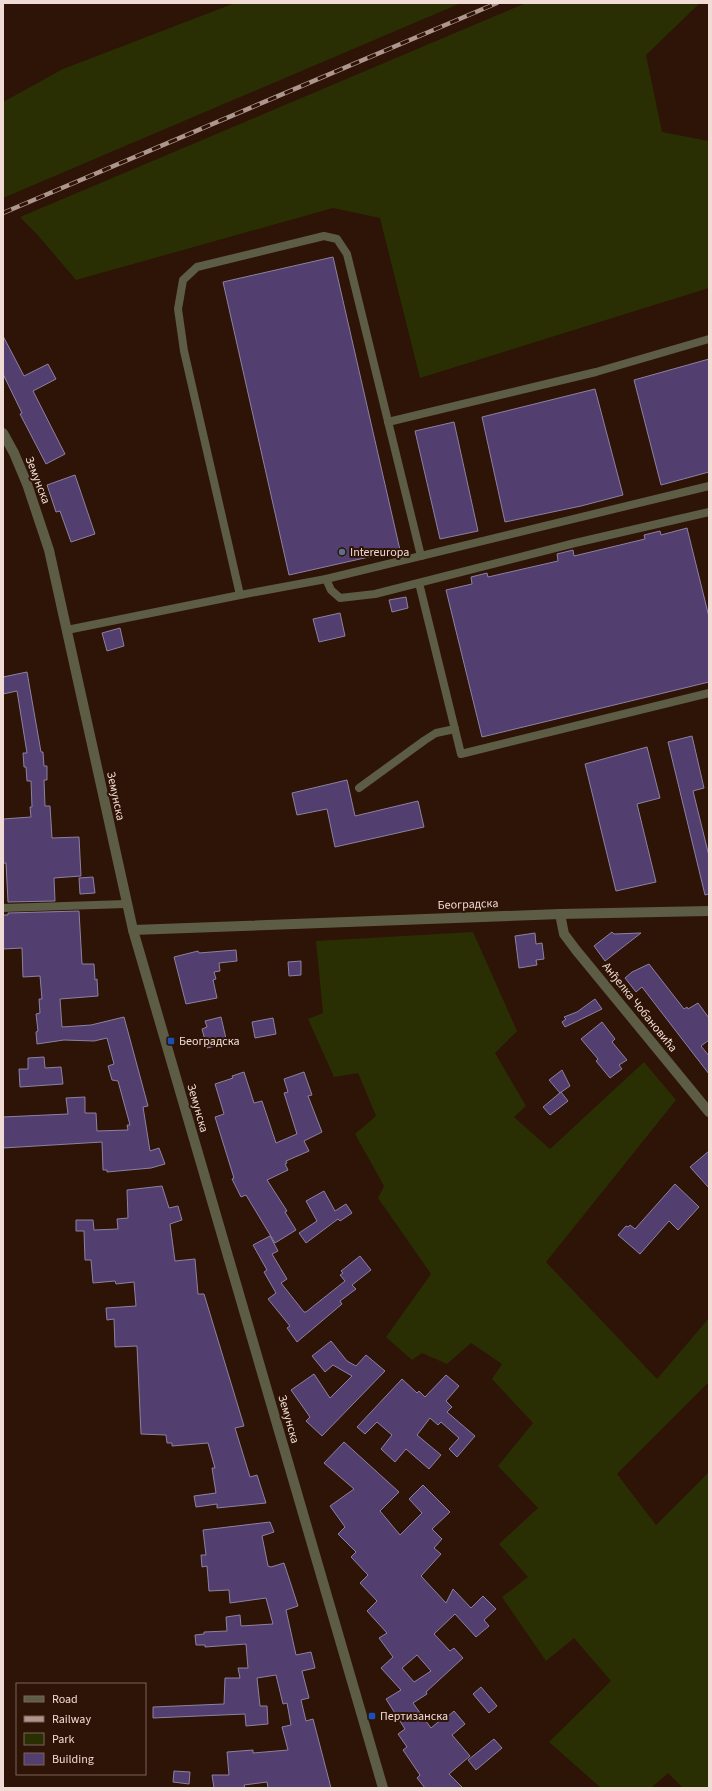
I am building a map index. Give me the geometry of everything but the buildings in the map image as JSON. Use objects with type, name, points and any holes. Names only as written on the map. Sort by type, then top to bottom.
[{"type":"street","name":"Земунска","points":[[3,433],[14,453],[38,514],[49,550],[126,904],[133,930],[383,1788]]},
{"type":"street","name":"Београдска","points":[[133,930],[560,914],[709,911]]},
{"type":"street","name":"Анђелка Чобановића","points":[[560,914],[561,927],[564,934],[576,950],[709,1112]]},
{"type":"lane","points":[[240,595],[184,351],[178,309],[183,280],[197,267],[324,236],[337,239],[347,254],[421,556]]},
{"type":"lane","points":[[388,422],[596,372],[709,339]]},
{"type":"lane","points":[[67,630],[326,579],[709,486]]},
{"type":"lane","points":[[326,579],[331,590],[340,598],[375,594],[575,543],[709,512]]},
{"type":"lane","points":[[419,583],[461,754],[709,693]]},
{"type":"lane","points":[[359,788],[436,733],[455,729]]},
{"type":"lane","points":[[3,908],[126,904]]},
{"type":"green space","points":[[235,3],[461,3],[3,198],[3,102],[63,69]]},
{"type":"green space","points":[[526,3],[700,3],[646,55],[662,132],[709,141],[709,288],[420,378],[380,218],[333,208],[76,280],[35,232],[20,217]]},
{"type":"green space","points":[[473,932],[517,1031],[495,1053],[526,1106],[514,1117],[550,1149],[644,1062],[676,1100],[546,1262],[657,1379],[709,1318],[709,1382],[617,1474],[656,1525],[709,1472],[709,1788],[683,1788],[668,1773],[651,1788],[601,1788],[549,1742],[611,1681],[574,1638],[546,1661],[502,1597],[528,1577],[499,1544],[538,1508],[498,1466],[533,1423],[492,1379],[502,1364],[471,1343],[447,1364],[422,1353],[412,1360],[386,1337],[431,1274],[378,1198],[384,1186],[355,1134],[376,1116],[358,1073],[334,1077],[308,1019],[323,1013],[316,941]]},
{"type":"railway","points":[[3,213],[497,3]]},
{"type":"place","name":"Intereuropa","points":[[342,552]]},
{"type":"place","name":"Београдска","points":[[171,1041]]},
{"type":"place","name":"Пертизанска","points":[[372,1716]]}]
